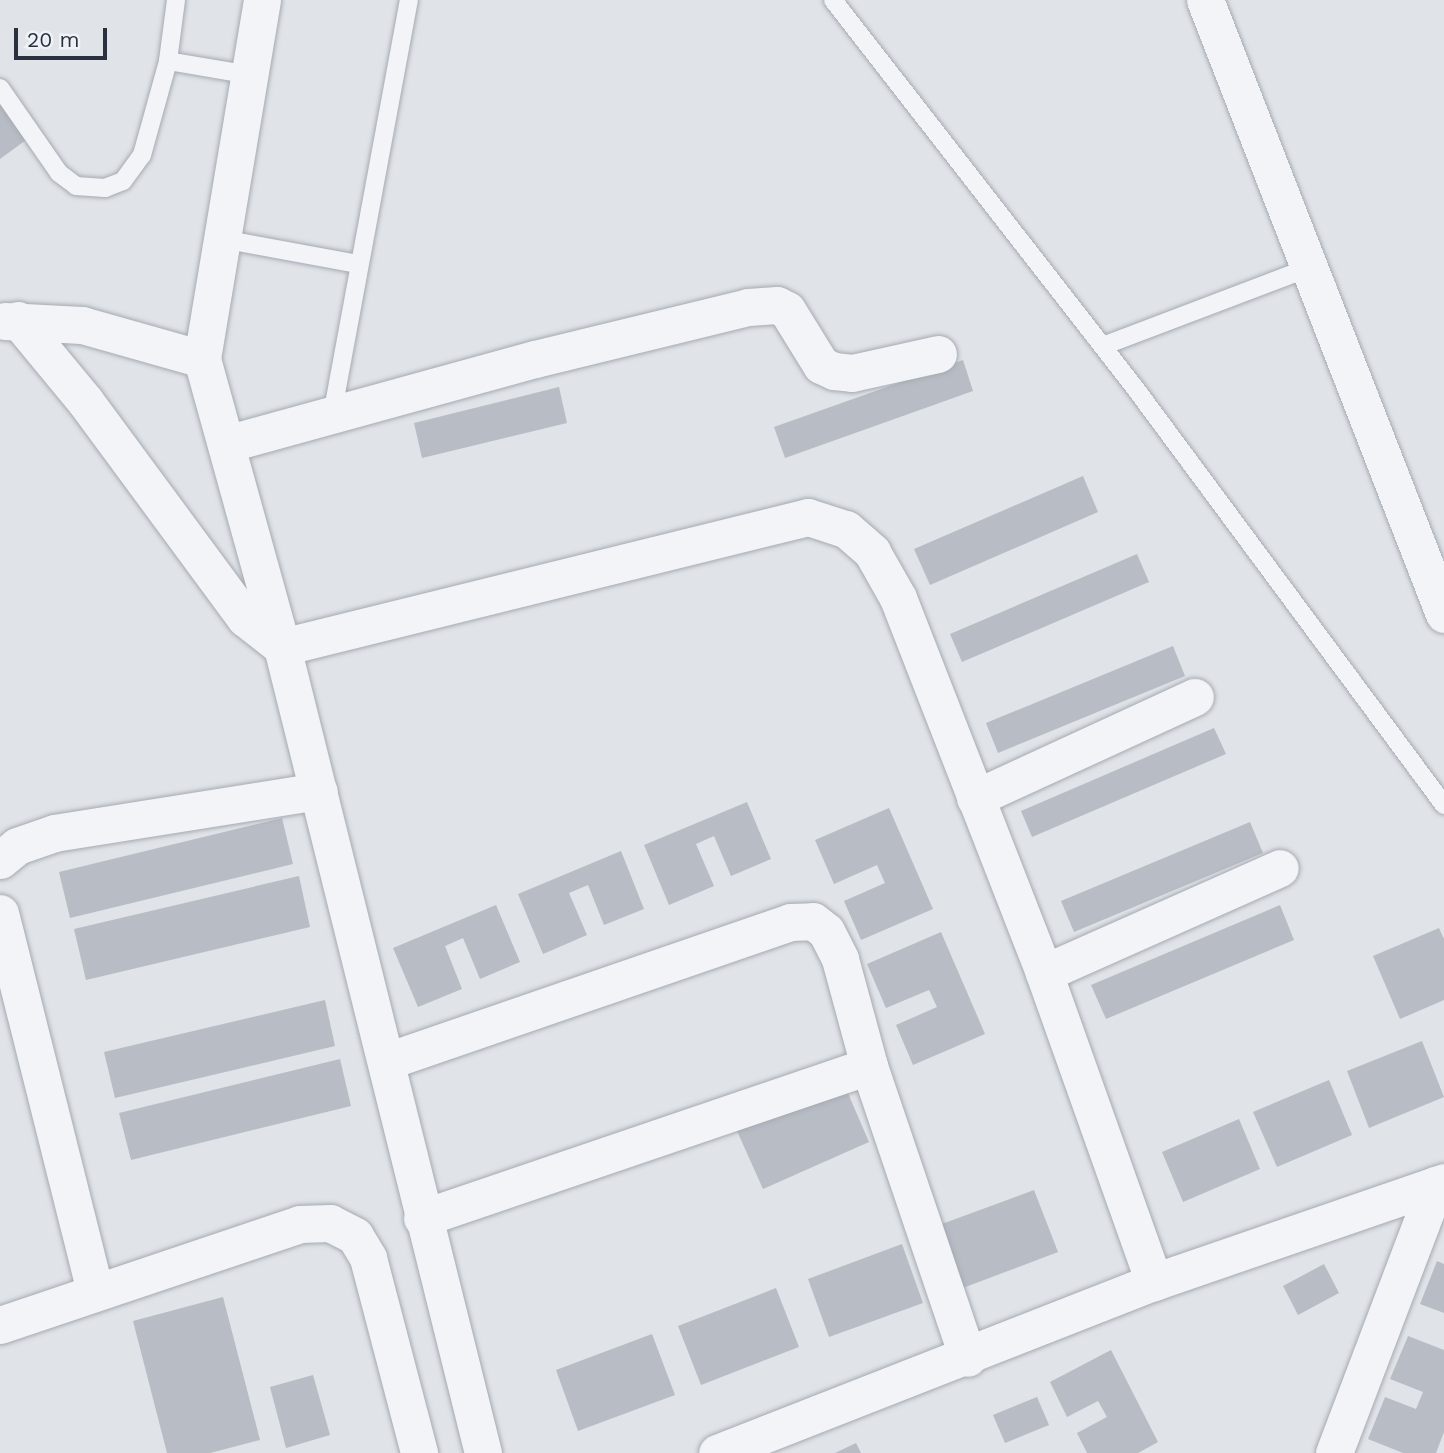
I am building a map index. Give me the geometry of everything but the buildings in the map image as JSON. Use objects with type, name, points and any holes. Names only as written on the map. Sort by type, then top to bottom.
[{"type":"street","points":[[262,0],[202,359],[282,647],[387,1061],[422,1218],[483,1453]]},
{"type":"street","points":[[1205,0],[1444,614]]},
{"type":"street","points":[[226,444],[748,307],[777,305],[788,310],[821,365],[834,371],[852,373],[938,355]]},
{"type":"street","points":[[9,321],[82,325],[202,359]]},
{"type":"street","points":[[9,321],[85,401],[245,618],[282,647]]},
{"type":"street","points":[[282,647],[808,517],[846,529],[872,552],[898,598],[1044,973],[1154,1282]]},
{"type":"street","points":[[975,798],[1195,697]]},
{"type":"street","points":[[0,860],[17,846],[54,833],[318,791]]},
{"type":"street","points":[[1044,973],[1280,868]]},
{"type":"street","points":[[0,913],[95,1292]]},
{"type":"street","points":[[387,1061],[790,922],[813,921],[826,931],[840,959],[870,1066],[968,1359]]},
{"type":"street","points":[[422,1218],[870,1066]]},
{"type":"street","points":[[717,1453],[968,1359],[1154,1282],[1440,1184]]},
{"type":"street","points":[[1334,1453],[1440,1184]]},
{"type":"street","points":[[0,1325],[300,1224],[330,1223],[355,1236],[368,1258],[419,1453]]},
{"type":"lane","points":[[0,88],[59,173],[76,186],[105,188],[122,181],[142,155],[168,61],[176,0]]},
{"type":"lane","points":[[332,415],[409,0]]},
{"type":"lane","points":[[833,0],[1103,346],[1444,805]]},
{"type":"lane","points":[[168,61],[250,75]]},
{"type":"lane","points":[[222,239],[358,264]]},
{"type":"lane","points":[[1103,346],[1308,268]]}]
